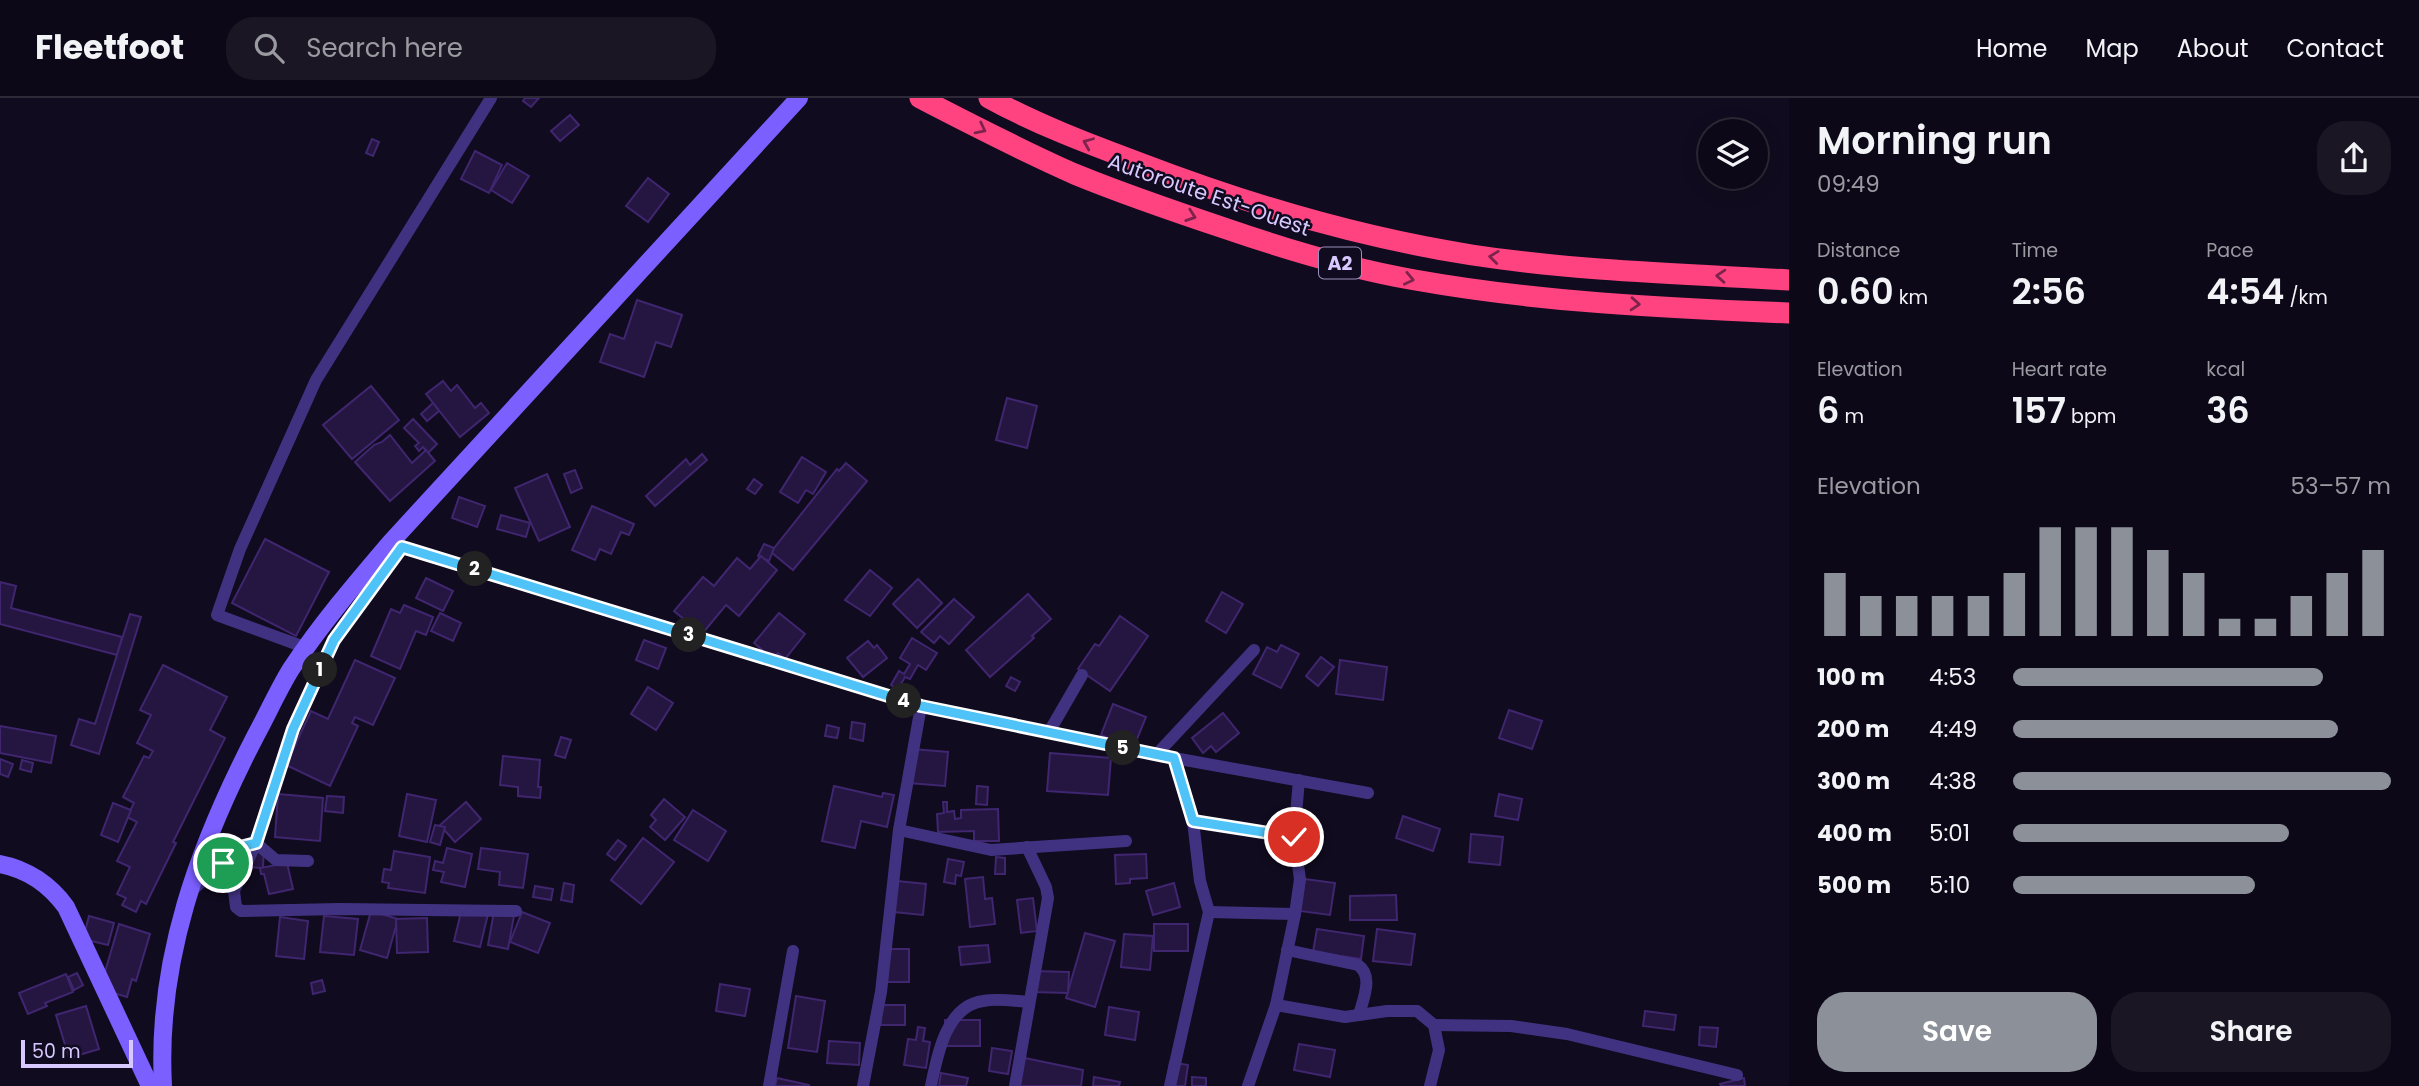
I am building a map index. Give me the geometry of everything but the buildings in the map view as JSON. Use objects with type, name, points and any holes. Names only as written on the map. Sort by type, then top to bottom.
[{"type":"highway","name":"Autoroute Est-Ouest","points":[[920,98],[1001,140],[1077,174],[1137,198],[1301,254],[1412,280],[1484,291],[1731,311],[1789,313]]},
{"type":"highway","name":"Autoroute Est-Ouest","points":[[989,98],[1101,148],[1190,183],[1279,212],[1376,237],[1472,255],[1558,265],[1789,280]]},
{"type":"main road","points":[[163,1086],[162,1059],[170,962],[188,894],[229,788],[290,672],[333,610],[396,545],[799,98]]},
{"type":"main road","points":[[0,864],[17,867],[37,879],[55,892],[66,907],[150,1086]]},
{"type":"street","points":[[306,648],[217,615],[240,549],[316,380],[491,98]]},
{"type":"street","points":[[516,911],[241,911],[236,907],[234,891],[256,843],[293,729],[334,640],[396,545],[921,706],[1156,755],[1368,793]]},
{"type":"street","points":[[1156,755],[1254,650]]},
{"type":"street","points":[[1049,733],[1082,675]]},
{"type":"street","points":[[863,1086],[881,992],[900,830],[921,706]]},
{"type":"street","points":[[1170,1086],[1209,912],[1200,880],[1193,821],[1174,758]]},
{"type":"street","points":[[1248,1086],[1276,1004],[1295,914],[1300,879],[1294,837],[1299,780]]},
{"type":"street","points":[[1193,821],[1294,837]]},
{"type":"street","points":[[900,830],[991,850],[1126,841]]},
{"type":"street","points":[[256,843],[276,860],[308,861]]},
{"type":"street","points":[[188,894],[244,846],[256,843]]},
{"type":"street","points":[[1015,1086],[1048,898],[1046,887],[1027,848]]},
{"type":"street","points":[[1209,912],[1295,914]]},
{"type":"street","points":[[1287,950],[1358,965],[1365,970],[1368,977],[1359,1015]]},
{"type":"street","points":[[769,1086],[793,951]]},
{"type":"street","points":[[932,1086],[936,1058],[955,1016],[982,1001],[1028,1002]]},
{"type":"street","points":[[1276,1004],[1345,1017],[1417,1011],[1434,1025],[1511,1026],[1567,1034],[1737,1075]]},
{"type":"street","points":[[1430,1086],[1439,1050],[1434,1025]]},
{"type":"route","points":[[223,863],[244,846],[256,843],[293,729],[334,640],[402,547],[921,706],[1174,758],[1193,821],[1294,837]]}]
